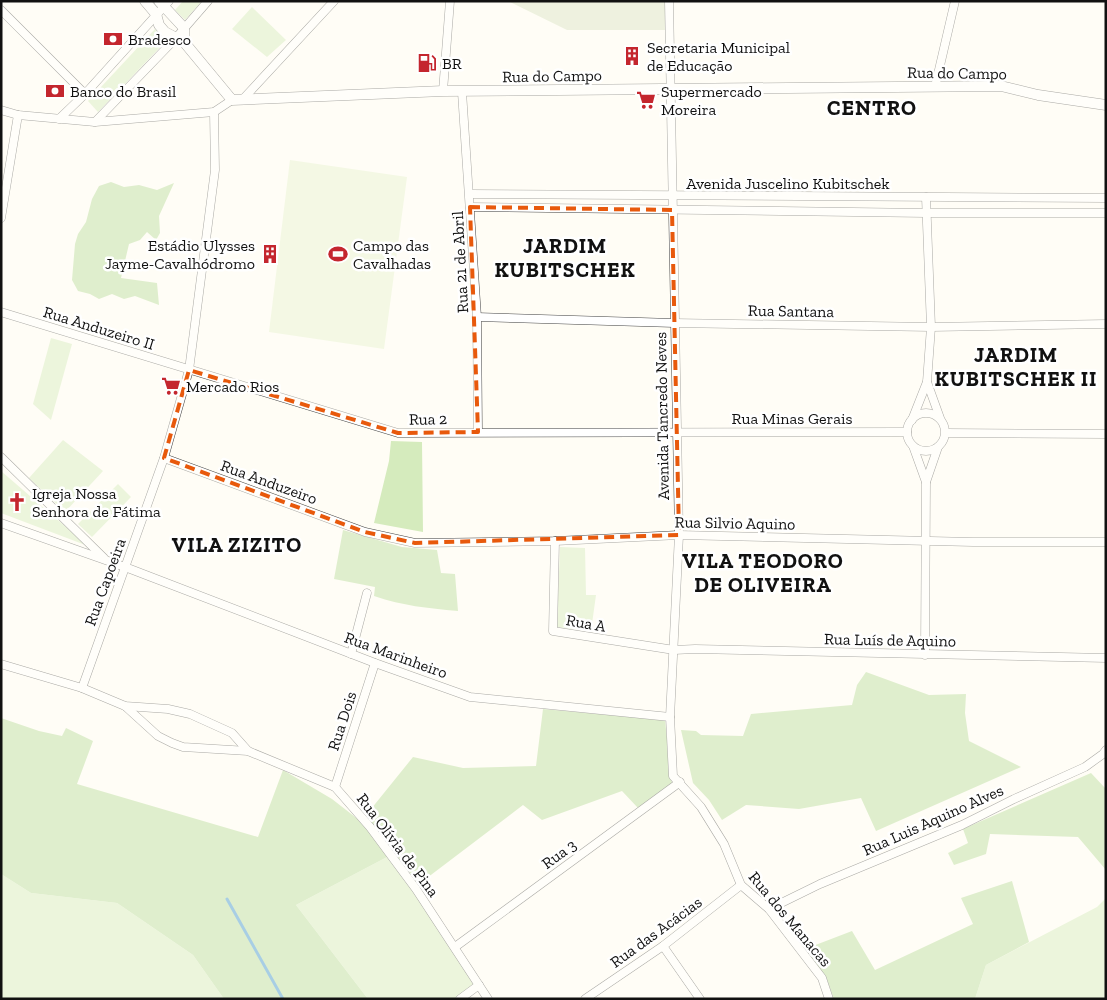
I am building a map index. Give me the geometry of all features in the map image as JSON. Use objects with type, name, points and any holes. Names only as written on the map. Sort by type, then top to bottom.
[{"type":"street","points":[[145,1],[162,6],[184,28]]},
{"type":"street","points":[[95,122],[180,40],[184,28],[208,1]]},
{"type":"street","points":[[244,98],[334,1]]},
{"type":"street","points":[[443,91],[450,1]]},
{"type":"street","name":"Avenida Tancredo Neves","points":[[670,1],[678,535],[670,717],[673,776],[680,782]]},
{"type":"street","points":[[935,87],[956,1]]},
{"type":"street","points":[[162,6],[159,24],[165,32],[180,40],[232,100]]},
{"type":"street","points":[[59,119],[84,94],[162,6]]},
{"type":"street","points":[[1,10],[84,94]]},
{"type":"street","name":"Rua do Campo","points":[[1,110],[18,115],[95,122],[214,112],[232,100],[244,98],[443,91],[1001,86],[1038,95],[1106,105]]},
{"type":"street","name":"Rua 21 de Abril","points":[[462,92],[477,317],[478,432]]},
{"type":"street","name":"Rua Capoeira","points":[[82,688],[164,458],[189,370],[215,170],[214,112]]},
{"type":"street","points":[[1,218],[18,115]]},
{"type":"street","name":"Avenida Juscelino Kubitschek","points":[[470,194],[1106,198]]},
{"type":"street","points":[[926,197],[931,327],[927,382],[907,432],[926,482]]},
{"type":"street","points":[[1008,198],[1008,213]]},
{"type":"street","name":"Avenida Juscelino Kubitschek","points":[[470,207],[926,213],[1106,213]]},
{"type":"street","name":"Rua Anduzeiro II","points":[[1,312],[189,370]]},
{"type":"street","name":"Rua Santana","points":[[477,317],[674,323],[931,327],[1106,324]]},
{"type":"street","name":"Rua 2","points":[[189,370],[398,433],[676,432]]},
{"type":"street","points":[[925,655],[924,540],[926,482],[938,447],[944,440],[946,433],[927,382]]},
{"type":"street","points":[[912,420],[915,416],[926,413],[940,418]]},
{"type":"street","name":"Rua Minas Gerais","points":[[676,432],[907,432]]},
{"type":"street","points":[[946,433],[1106,434]]},
{"type":"street","points":[[913,446],[926,451],[938,447]]},
{"type":"street","points":[[1,457],[105,560]]},
{"type":"street","name":"Rua Anduzeiro","points":[[164,458],[365,532]]},
{"type":"street","name":"Rua Marinheiro","points":[[1,523],[125,567],[375,663],[470,697],[670,717]]},
{"type":"street","name":"Rua Silvio Aquino","points":[[365,532],[414,543],[555,541],[678,535],[1106,542]]},
{"type":"street","name":"Rua A","points":[[555,541],[553,632],[674,650]]},
{"type":"street","points":[[352,654],[368,593]]},
{"type":"street","name":"Rua Luís de Aquino","points":[[674,650],[702,649],[1106,658]]},
{"type":"street","name":"Rua Dois","points":[[335,786],[375,663]]},
{"type":"street","name":"Rua Olívia de Pina","points":[[1,664],[82,688],[125,706],[190,714],[232,733],[248,751]]},
{"type":"street","name":"Rua Olívia de Pina","points":[[125,706],[158,736],[172,743],[183,747],[248,751],[335,786],[370,827],[416,889],[488,999]]},
{"type":"street","name":"Rua Luis Aquino Alves","points":[[769,909],[820,884],[962,826],[1014,799],[1085,767],[1106,750]]},
{"type":"street","name":"Rua dos Manacas","points":[[680,782],[701,807],[724,844],[741,885],[769,909],[822,978],[829,999]]},
{"type":"street","name":"Rua 3","points":[[455,947],[680,782]]},
{"type":"street","name":"Rua das Acácias","points":[[585,999],[663,946],[741,885]]},
{"type":"street","points":[[663,946],[700,999]]},
{"type":"street","points":[[460,999],[479,984]]},
{"type":"highlighted area","points":[[470,207],[672,210],[679,535],[415,543],[365,532],[164,458],[189,370],[398,433],[478,432]]},
{"type":"green space","points":[[183,1],[202,1],[185,20],[175,10]]},
{"type":"green space","points":[[508,1],[666,1],[667,30],[567,30]]},
{"type":"green space","points":[[252,7],[286,40],[267,57],[232,29]]},
{"type":"green space","points":[[155,29],[167,40],[98,112],[88,101]]},
{"type":"green space","name":"Campo das Cavalhadas","points":[[290,160],[407,177],[384,349],[269,332]]},
{"type":"green space","points":[[111,182],[124,187],[139,185],[157,190],[174,183],[159,216],[160,233],[156,240],[147,232],[140,240],[129,244],[121,278],[157,283],[159,305],[135,296],[124,299],[112,294],[99,299],[78,291],[72,280],[75,244],[78,234],[86,222],[92,199],[99,186]]},
{"type":"green space","points":[[51,338],[72,344],[51,420],[33,404]]},
{"type":"green space","points":[[63,440],[103,471],[65,512],[29,478]]},
{"type":"green space","points":[[391,441],[422,442],[423,532],[374,523],[389,461]]},
{"type":"green space","points":[[1,471],[88,546],[1,513]]},
{"type":"green space","points":[[118,484],[131,497],[92,537],[78,524]]},
{"type":"green space","points":[[343,530],[402,547],[437,550],[441,573],[455,574],[458,611],[425,608],[395,602],[374,596],[375,587],[334,579]]},
{"type":"green space","points":[[560,547],[585,548],[586,595],[596,595],[591,631],[557,627]]},
{"type":"green space","points":[[866,672],[929,695],[966,694],[965,713],[969,741],[1021,767],[876,831],[861,798],[799,809],[746,805],[722,820],[709,800],[693,783],[681,730],[696,731],[701,735],[743,736],[751,714],[852,705],[857,685]]},
{"type":"green space","points":[[543,709],[665,720],[672,784],[638,808],[622,791],[542,820],[523,805],[419,884],[375,829],[367,814],[413,757],[463,768],[536,766]]},
{"type":"green space","points":[[1,718],[39,731],[62,736],[66,728],[93,741],[77,784],[258,837],[283,770],[332,799],[368,827],[389,856],[296,905],[368,999],[224,999],[193,955],[117,903],[31,893],[1,874]]},
{"type":"green space","points":[[1091,773],[1106,789],[1106,870],[1078,837],[990,834],[986,854],[954,865],[948,853],[968,843],[963,829]]},
{"type":"green space","points":[[391,856],[476,986],[458,999],[368,999],[296,905]]},
{"type":"green space","points":[[1,874],[31,893],[117,903],[193,955],[224,999],[1,999]]},
{"type":"green space","points":[[1012,881],[1029,942],[986,965],[975,999],[834,999],[826,977],[805,949],[852,931],[875,970],[973,924],[961,898]]},
{"type":"green space","points":[[1106,898],[1106,999],[975,999],[986,965],[1097,907]]},
{"type":"waterway","points":[[227,899],[283,999]]},
{"type":"place","name":"Bradesco","points":[[113,39]]},
{"type":"place","name":"Secretaria Municipal de Educação","points":[[632,56]]},
{"type":"place","name":"BR","points":[[427,63]]},
{"type":"place","name":"Banco do Brasil","points":[[55,91]]},
{"type":"place","name":"Supermercado Moreira","points":[[646,100]]},
{"type":"place","name":"Estádio Ulysses Jayme-Cavalhódromo","points":[[270,254]]},
{"type":"place","name":"Campo das Cavalhadas","points":[[338,254]]},
{"type":"place","name":"Mercado Rios","points":[[171,386]]},
{"type":"place","name":"Igreja Nossa Senhora de Fátima","points":[[17,502]]},
{"type":"district","name":"CENTRO","points":[[872,107]]},
{"type":"district","name":"JARDIM KUBITSCHEK","points":[[565,257]]},
{"type":"district","name":"JARDIM KUBITSCHEK II","points":[[1016,366]]},
{"type":"district","name":"VILA ZIZITO","points":[[237,544]]},
{"type":"district","name":"VILA TEODORO DE OLIVEIRA","points":[[763,572]]}]
